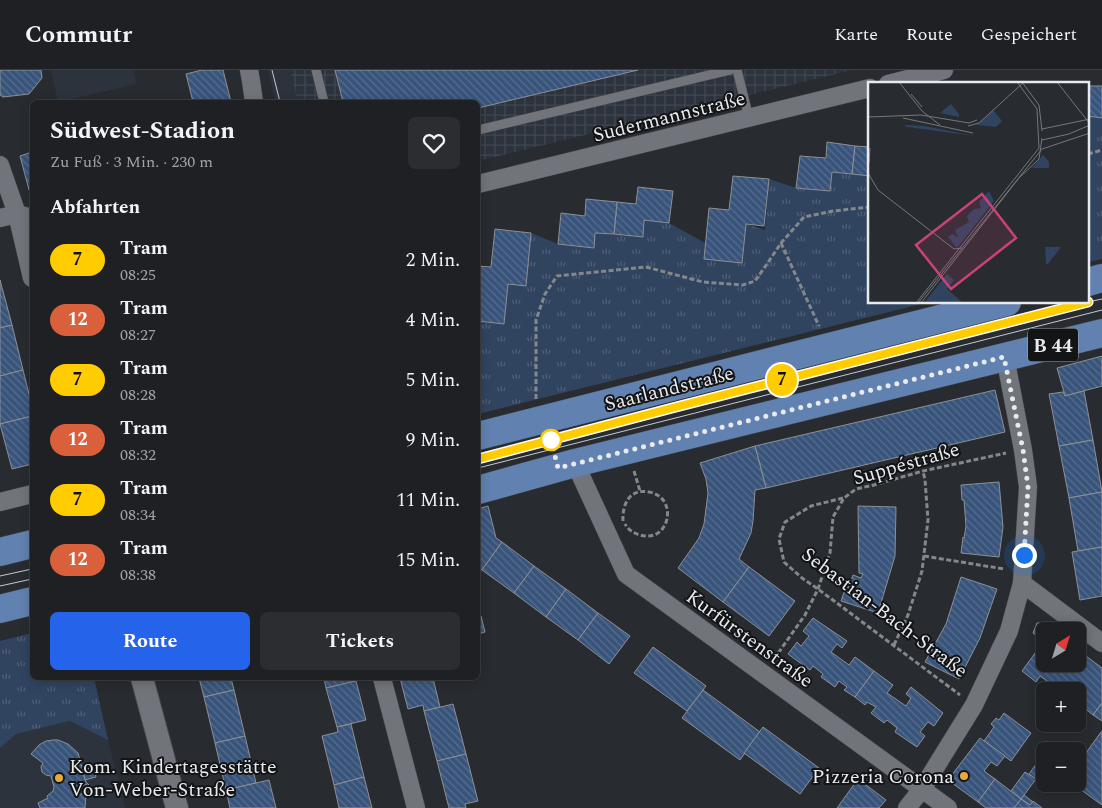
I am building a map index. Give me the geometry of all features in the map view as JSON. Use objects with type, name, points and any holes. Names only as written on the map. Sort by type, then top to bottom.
[{"type":"main road","name":"Saarlandstraße","points":[[480,435],[999,304]]},
{"type":"main road","name":"B 44","points":[[480,489],[575,463],[1102,334]]},
{"type":"main road","points":[[0,552],[30,544]]},
{"type":"main road","points":[[0,609],[30,602]]},
{"type":"street","points":[[249,70],[254,100]]},
{"type":"street","points":[[896,82],[944,70]]},
{"type":"street","name":"Sudermannstraße","points":[[480,184],[868,88]]},
{"type":"street","points":[[0,164],[30,270]]},
{"type":"street","name":"Sebastian-Bach-Straße","points":[[907,808],[922,789],[974,705],[1008,631],[1022,577],[1028,487],[1023,450],[1004,357]]},
{"type":"street","name":"Kurfürstenstraße","points":[[575,463],[626,574],[948,808]]},
{"type":"street","points":[[0,502],[30,494]]},
{"type":"street","points":[[1022,577],[1102,643]]},
{"type":"street","points":[[143,680],[177,808]]},
{"type":"street","points":[[383,680],[416,808]]},
{"type":"lane","points":[[316,70],[324,100]]},
{"type":"lane","points":[[480,130],[730,70]]},
{"type":"lane","points":[[737,70],[749,118]]},
{"type":"path","points":[[536,407],[536,320],[545,294],[557,276],[646,267],[703,282],[743,285],[755,281],[781,243],[804,217],[833,211],[868,207]]},
{"type":"path","points":[[781,243],[823,334]]},
{"type":"path","name":"Suppéstraße","points":[[763,674],[805,614],[818,589],[830,552],[833,517],[844,498],[856,489],[923,471],[1023,450]]},
{"type":"path","points":[[631,464],[640,491]]},
{"type":"path","points":[[894,645],[908,615],[922,571],[928,520],[923,471]]},
{"type":"path","points":[[640,491],[648,491],[655,494],[667,506],[667,520],[660,531],[653,536],[634,533],[623,521],[626,502],[631,496],[640,491]]},
{"type":"path","name":"Sebastian-Bach-Straße","points":[[844,498],[811,506],[785,522],[779,539],[784,562],[802,578],[974,705]]},
{"type":"path","points":[[605,529],[623,521]]},
{"type":"path","points":[[924,556],[1022,577]]},
{"type":"shaded area","points":[[51,70],[133,70],[137,84],[67,100],[58,100]]},
{"type":"shaded area","points":[[268,70],[290,70],[298,100],[276,100]]},
{"type":"shaded area","points":[[290,70],[852,70],[480,161],[480,100],[298,100]]},
{"type":"shaded area","name":"Kom. Kindertagesstätte Von-Weber-Straße","points":[[70,721],[108,740],[125,808],[0,808],[0,748],[16,734]]},
{"type":"green space","points":[[1090,116],[1102,118],[1102,259],[1090,262]]},
{"type":"green space","points":[[832,172],[868,176],[868,304],[921,304],[480,414],[480,321],[504,324],[508,284],[526,285],[531,233],[558,244],[593,248],[595,233],[642,237],[644,220],[669,223],[741,263],[746,224],[765,230],[769,179],[796,188],[830,191]]},
{"type":"green space","points":[[30,634],[30,680],[94,680],[108,740],[70,721],[16,734],[0,748],[0,641]]},
{"type":"building","points":[[0,70],[41,70],[42,78],[29,94],[3,97],[0,95]]},
{"type":"building","points":[[202,70],[223,70],[230,100],[192,100],[186,74]]},
{"type":"building","points":[[335,70],[638,70],[480,108],[480,100],[342,100]]},
{"type":"building","points":[[1090,86],[1102,86],[1102,118],[1090,116]]},
{"type":"building","points":[[827,142],[855,146],[852,174],[832,172],[830,191],[796,188],[800,156],[826,158]]},
{"type":"building","points":[[855,146],[868,147],[868,176],[852,174]]},
{"type":"building","points":[[30,153],[29,190],[20,156]]},
{"type":"building","points":[[733,176],[769,179],[764,226],[746,224],[742,263],[704,259],[709,208],[729,210]]},
{"type":"building","points":[[638,187],[673,191],[669,223],[644,220],[643,237],[614,234],[617,202],[636,204]]},
{"type":"building","points":[[586,199],[617,202],[614,234],[595,233],[594,248],[558,244],[561,213],[585,216]]},
{"type":"building","points":[[495,229],[531,233],[526,286],[508,284],[504,324],[480,321],[480,266],[491,267]]},
{"type":"building","points":[[0,280],[12,325],[0,328]]},
{"type":"building","points":[[12,325],[23,370],[0,376],[0,328]]},
{"type":"building","points":[[1102,356],[1102,386],[1065,396],[1057,368]]},
{"type":"building","points":[[23,370],[30,398],[30,416],[0,424],[0,376]]},
{"type":"building","points":[[995,390],[1005,432],[766,488],[755,446]]},
{"type":"building","points":[[1084,391],[1093,440],[1059,446],[1049,394],[1063,392],[1065,396]]},
{"type":"building","points":[[30,416],[30,464],[12,469],[0,424]]},
{"type":"building","points":[[1093,440],[1102,492],[1069,498],[1059,446]]},
{"type":"building","points":[[755,446],[766,488],[755,490],[751,533],[739,559],[749,567],[723,602],[678,568],[699,538],[704,524],[708,493],[706,479],[700,463]]},
{"type":"building","points":[[999,482],[1003,527],[999,557],[961,553],[966,526],[961,485]]},
{"type":"building","points":[[1102,492],[1102,547],[1078,551],[1069,498]]},
{"type":"building","points":[[488,506],[496,538],[502,542],[482,570],[480,568],[480,508]]},
{"type":"building","points":[[858,506],[896,507],[895,556],[878,613],[841,601],[853,575],[861,578],[863,574],[859,573]]},
{"type":"building","points":[[502,542],[534,566],[514,593],[482,570]]},
{"type":"building","points":[[1102,547],[1102,596],[1080,600],[1072,552]]},
{"type":"building","points":[[534,566],[566,589],[546,617],[514,593]]},
{"type":"building","points":[[749,567],[795,601],[769,636],[723,602]]},
{"type":"building","points":[[961,577],[997,589],[980,638],[959,679],[925,662],[946,624]]},
{"type":"building","points":[[566,589],[598,613],[578,640],[546,617]]},
{"type":"building","points":[[598,613],[630,636],[609,664],[578,640]]},
{"type":"building","points":[[480,616],[485,632],[480,633]]},
{"type":"building","points":[[813,618],[847,641],[842,648],[837,644],[831,652],[849,665],[855,657],[874,671],[855,697],[844,690],[847,687],[839,681],[835,687],[821,677],[823,674],[813,666],[810,670],[788,654],[797,642],[801,646],[809,636],[803,631]]},
{"type":"building","points":[[653,647],[706,686],[687,711],[634,673]]},
{"type":"building","points":[[1036,652],[1036,672],[1086,672],[1086,656],[1102,668],[1102,703],[1093,715],[1086,709],[1086,682],[1048,682],[1040,676],[1036,682],[1022,671]]},
{"type":"building","points":[[874,671],[893,685],[887,693],[906,706],[911,698],[906,694],[911,687],[943,713],[934,726],[928,722],[920,732],[925,736],[917,747],[895,732],[897,728],[887,720],[884,723],[871,713],[876,707],[867,702],[865,705],[855,697]]},
{"type":"building","points":[[200,680],[232,680],[234,690],[204,697]]},
{"type":"building","points":[[324,680],[356,681],[326,688]]},
{"type":"building","points":[[401,680],[433,680],[440,707],[424,711],[423,705],[408,709]]},
{"type":"building","points":[[356,681],[366,720],[337,727],[326,688]]},
{"type":"building","points":[[234,690],[245,736],[215,743],[204,697]]},
{"type":"building","points":[[703,690],[760,732],[740,760],[682,718]]},
{"type":"building","points":[[1102,703],[1102,721],[1093,715]]},
{"type":"building","points":[[453,704],[466,754],[437,761],[424,711]]},
{"type":"building","points":[[1004,713],[1031,733],[1011,761],[984,741],[994,727],[991,724],[996,718],[999,720]]},
{"type":"building","points":[[351,724],[364,777],[334,785],[322,736],[338,732],[337,727]]},
{"type":"building","points":[[763,727],[819,768],[800,794],[744,753]]},
{"type":"building","points":[[1102,732],[1102,805],[1084,792],[1086,792],[1086,753]]},
{"type":"building","points":[[245,736],[256,783],[226,790],[215,743]]},
{"type":"building","points":[[980,738],[1005,756],[997,766],[991,762],[984,771],[995,779],[978,802],[948,780]]},
{"type":"building","points":[[53,740],[68,744],[78,753],[86,782],[89,785],[86,784],[77,789],[79,794],[86,794],[85,808],[40,808],[38,803],[48,798],[47,796],[53,791],[54,787],[51,776],[42,772],[41,767],[43,763],[31,754],[39,745]]},
{"type":"building","points":[[466,754],[478,801],[465,804],[466,808],[449,808],[437,761]]},
{"type":"building","points":[[1036,764],[1036,779],[1029,774]]},
{"type":"building","points":[[94,767],[96,777],[85,780],[83,770]]},
{"type":"building","points":[[1025,772],[1036,779],[1021,799],[1011,791]]},
{"type":"building","points":[[364,777],[372,808],[339,808],[334,785]]},
{"type":"building","points":[[858,779],[886,800],[879,808],[837,808]]},
{"type":"building","points":[[995,779],[1021,799],[1014,808],[986,808],[978,802]]},
{"type":"building","points":[[269,780],[276,808],[230,808],[226,790]]},
{"type":"building","points":[[1024,795],[1033,802],[1030,805],[1021,799]]},
{"type":"building","points":[[1021,799],[1030,805],[1033,801],[1042,808],[1014,808]]},
{"type":"tram line","points":[[272,70],[280,100]]},
{"type":"tram line","points":[[1090,302],[1102,299]]},
{"type":"tram line","points":[[480,458],[1080,304]]},
{"type":"tram line","name":"7","points":[[480,458],[1080,304]]},
{"type":"tram line","points":[[480,467],[1102,310]]},
{"type":"tram line","points":[[0,576],[30,569]]},
{"type":"tram line","points":[[0,586],[30,579]]},
{"type":"place","name":"Pizzeria Corona","points":[[964,776]]},
{"type":"place","name":"Kom. Kindertagesstätte Von-Weber-Straße","points":[[59,778]]},
{"type":"route","points":[[551,440],[558,468],[1004,357],[1023,450],[1028,487],[1024,555]]}]
